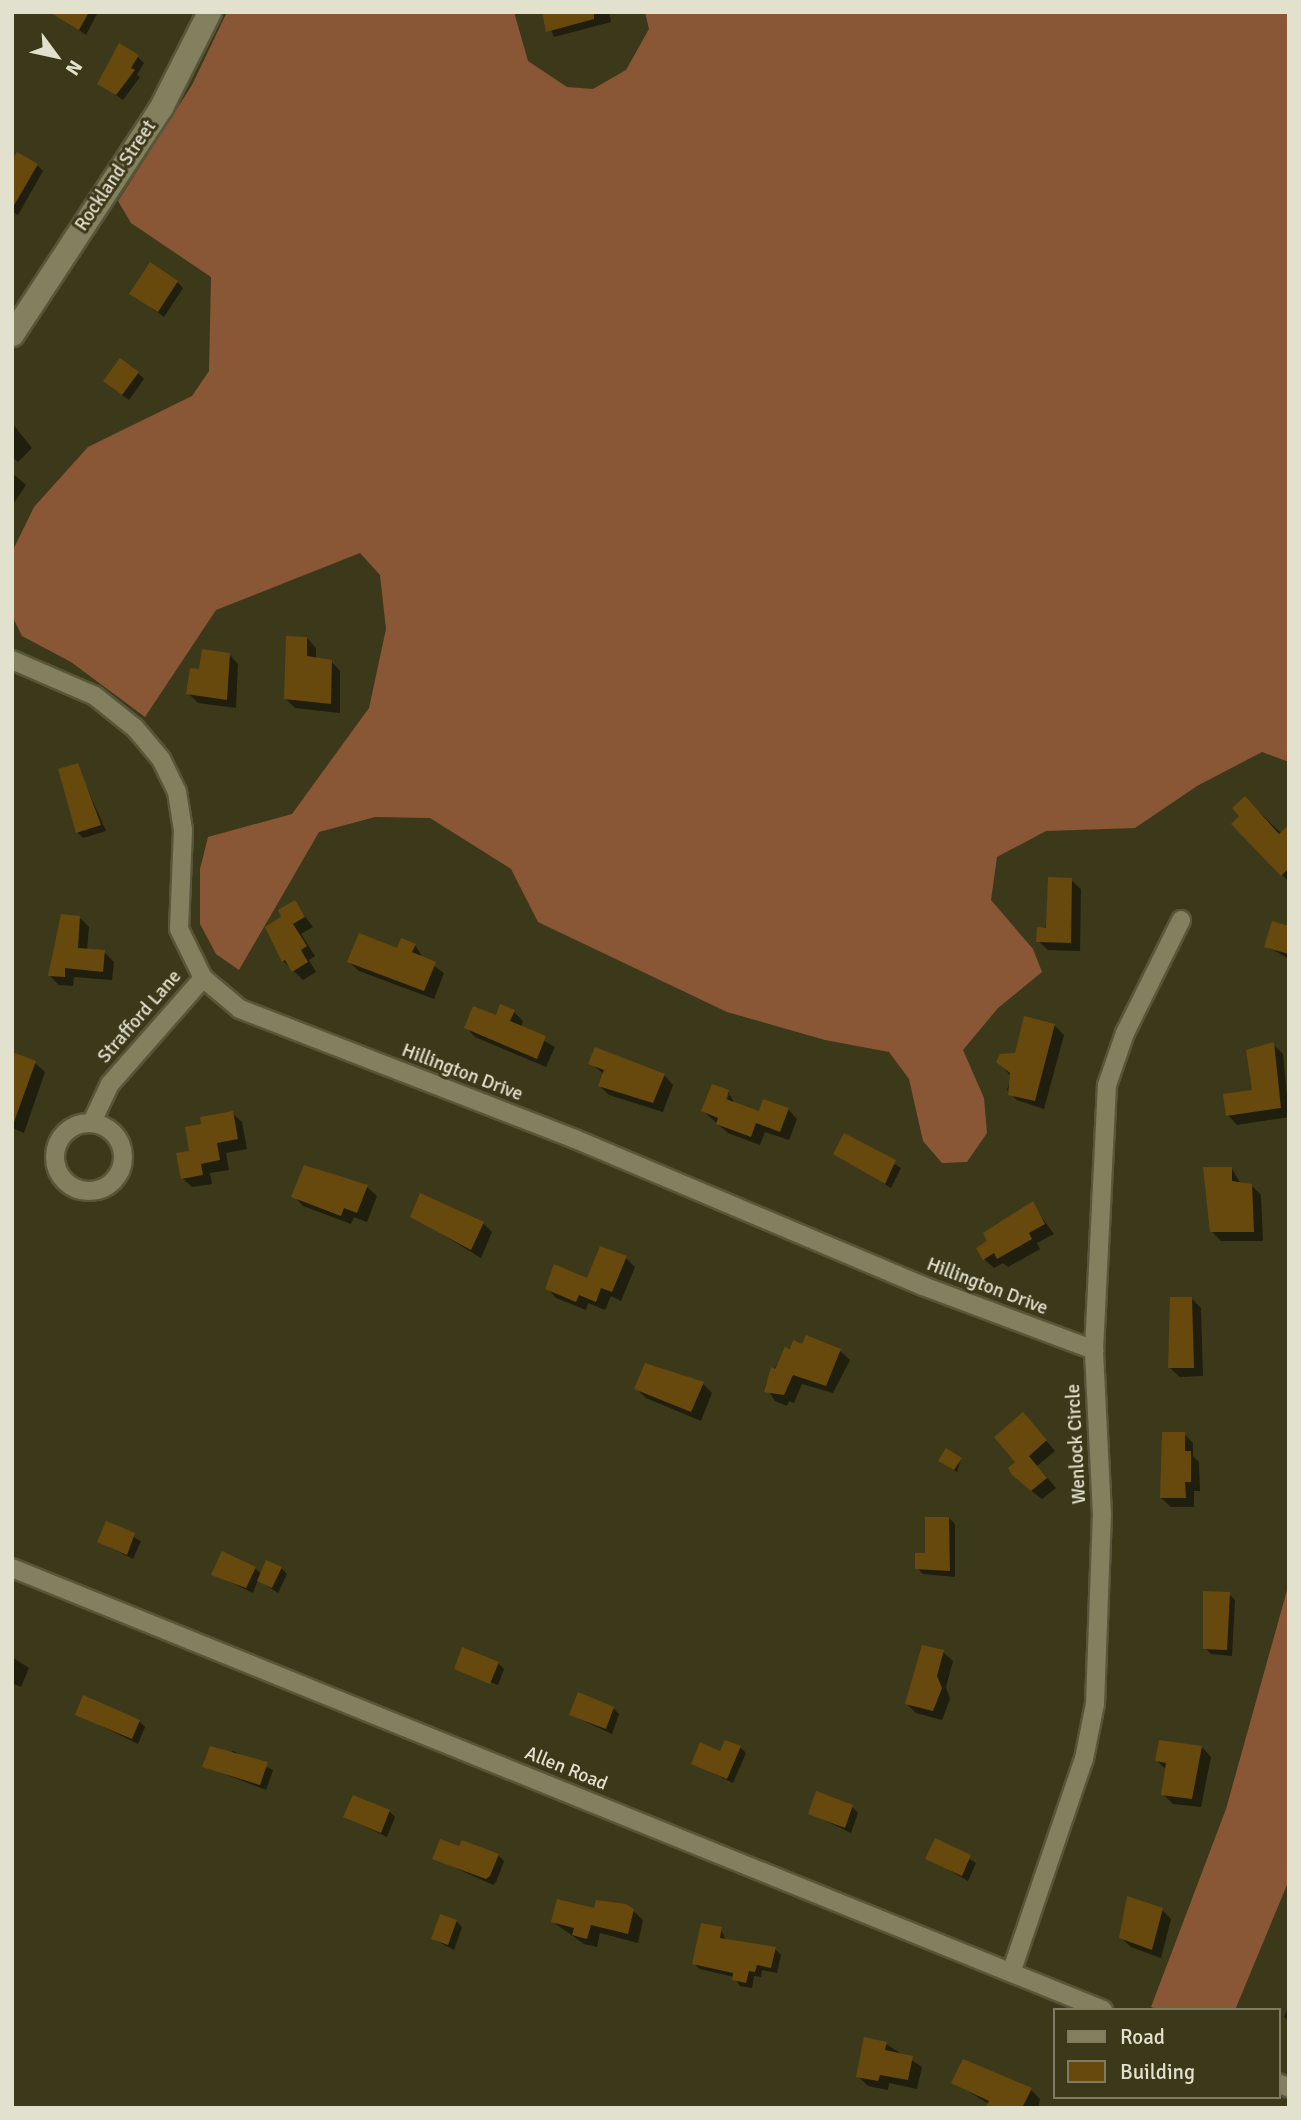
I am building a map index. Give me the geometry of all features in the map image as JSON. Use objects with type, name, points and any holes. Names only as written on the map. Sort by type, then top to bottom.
[{"type":"street","name":"Rockland Street","points":[[12,334],[162,107],[209,12]]},
{"type":"street","name":"Hillington Drive","points":[[12,660],[95,696],[135,728],[161,759],[177,792],[183,830],[179,929],[203,978],[240,1009],[587,1144],[923,1286],[1094,1350]]},
{"type":"street","name":"Wenlock Circle","points":[[1012,1970],[1080,1772],[1095,1704],[1102,1515],[1094,1350],[1107,1085],[1125,1033],[1181,920]]},
{"type":"street","name":"Strafford Lane","points":[[92,1122],[110,1084],[203,978]]},
{"type":"street","name":"Allen Road","points":[[12,1568],[1012,1970],[1098,2008]]},
{"type":"shaded area","points":[[227,12],[514,12],[528,61],[567,87],[593,89],[626,70],[649,29],[645,12],[1289,12],[1289,762],[1262,752],[1197,786],[1135,828],[1046,831],[997,857],[991,900],[1033,949],[1042,972],[998,1008],[963,1050],[984,1098],[987,1133],[967,1162],[942,1163],[923,1141],[909,1079],[889,1052],[825,1040],[727,1012],[538,922],[511,869],[430,818],[375,817],[319,832],[239,970],[216,954],[200,924],[200,869],[208,837],[292,814],[369,708],[386,629],[380,575],[360,553],[216,610],[145,717],[71,662],[22,636],[12,616],[12,552],[34,507],[88,447],[192,396],[209,371],[211,277],[131,223],[118,201],[192,85]]},
{"type":"shaded area","points":[[1289,1583],[1289,1880],[1236,2008],[1151,2007],[1226,1809]]},
{"type":"building","points":[[49,12],[89,12],[79,30]]},
{"type":"building","points":[[542,12],[594,12],[594,19],[546,32]]},
{"type":"building","points":[[119,43],[139,55],[131,68],[135,70],[116,95],[97,84]]},
{"type":"building","points":[[17,152],[38,164],[12,209],[12,160]]},
{"type":"building","points":[[150,262],[178,281],[158,312],[129,294]]},
{"type":"building","points":[[120,358],[139,372],[122,395],[103,381]]},
{"type":"building","points":[[286,636],[307,637],[307,656],[332,660],[331,704],[284,699]]},
{"type":"building","points":[[202,649],[230,653],[227,700],[186,694],[190,668],[199,669]]},
{"type":"building","points":[[78,763],[101,825],[76,833],[58,769]]},
{"type":"building","points":[[1245,796],[1279,834],[1289,825],[1289,868],[1281,876],[1231,824],[1239,816],[1232,808]]},
{"type":"building","points":[[1048,877],[1072,878],[1071,943],[1036,942],[1037,927],[1046,928]]},
{"type":"building","points":[[295,900],[305,917],[293,924],[307,946],[301,950],[308,962],[292,972],[285,960],[282,962],[265,927],[281,917],[278,910]]},
{"type":"building","points":[[61,914],[80,916],[78,948],[105,950],[103,972],[65,968],[65,977],[48,976]]},
{"type":"building","points":[[1272,921],[1289,926],[1289,954],[1264,947]]},
{"type":"building","points":[[359,933],[397,948],[401,938],[416,944],[412,952],[436,962],[424,991],[347,962]]},
{"type":"building","points":[[500,1004],[515,1010],[510,1021],[546,1036],[537,1059],[464,1028],[473,1006],[496,1015]]},
{"type":"building","points":[[1024,1016],[1055,1024],[1035,1101],[1008,1095],[1010,1073],[996,1062],[1000,1054],[1015,1053]]},
{"type":"building","points":[[1274,1042],[1281,1108],[1226,1116],[1223,1094],[1252,1090],[1246,1050]]},
{"type":"building","points":[[595,1047],[665,1074],[653,1103],[598,1086],[604,1070],[588,1064]]},
{"type":"building","points":[[12,1052],[36,1061],[14,1122],[12,1122]]},
{"type":"building","points":[[712,1084],[729,1090],[726,1099],[759,1111],[763,1099],[789,1108],[780,1132],[756,1123],[751,1137],[716,1124],[718,1118],[701,1111]]},
{"type":"building","points":[[233,1111],[238,1139],[217,1143],[220,1160],[201,1164],[203,1175],[181,1179],[176,1153],[189,1151],[185,1127],[201,1124],[200,1117]]},
{"type":"building","points":[[844,1133],[896,1160],[885,1184],[833,1154]]},
{"type":"building","points":[[304,1165],[368,1185],[357,1213],[344,1208],[341,1216],[291,1197]]},
{"type":"building","points":[[1203,1167],[1232,1167],[1232,1181],[1252,1184],[1254,1232],[1210,1232]]},
{"type":"building","points":[[420,1193],[484,1222],[471,1250],[410,1217]]},
{"type":"building","points":[[1033,1201],[1045,1224],[1029,1233],[1032,1239],[997,1259],[994,1253],[983,1260],[976,1248],[987,1241],[983,1233]]},
{"type":"building","points":[[600,1246],[627,1256],[612,1292],[601,1288],[596,1302],[579,1295],[576,1302],[545,1289],[554,1264],[587,1278]]},
{"type":"building","points":[[1170,1297],[1192,1297],[1194,1368],[1168,1368]]},
{"type":"building","points":[[806,1335],[841,1349],[826,1386],[793,1375],[784,1395],[764,1392],[771,1367],[775,1369],[785,1347],[790,1349],[793,1340],[802,1344]]},
{"type":"building","points":[[645,1363],[704,1382],[691,1412],[634,1389]]},
{"type":"building","points":[[1023,1412],[1047,1440],[1029,1456],[1047,1478],[1031,1491],[1012,1475],[1008,1468],[1015,1462],[994,1437]]},
{"type":"building","points":[[1162,1432],[1185,1432],[1185,1451],[1191,1451],[1191,1482],[1185,1482],[1186,1498],[1160,1498]]},
{"type":"building","points":[[946,1448],[962,1458],[954,1470],[938,1461]]},
{"type":"building","points":[[925,1517],[949,1517],[950,1571],[915,1569],[915,1553],[925,1553]]},
{"type":"building","points":[[106,1521],[135,1533],[127,1555],[97,1542]]},
{"type":"building","points":[[222,1551],[256,1567],[246,1588],[211,1575]]},
{"type":"building","points":[[266,1560],[282,1567],[272,1588],[257,1581]]},
{"type":"building","points":[[1203,1591],[1230,1592],[1227,1650],[1203,1649]]},
{"type":"building","points":[[922,1645],[944,1650],[937,1676],[942,1688],[933,1711],[905,1704]]},
{"type":"building","points":[[462,1647],[499,1662],[490,1684],[454,1669]]},
{"type":"building","points":[[578,1692],[614,1707],[606,1729],[569,1715]]},
{"type":"building","points":[[83,1695],[140,1720],[132,1739],[75,1715]]},
{"type":"building","points":[[725,1740],[741,1746],[727,1779],[691,1764],[700,1742],[720,1751]]},
{"type":"building","points":[[1159,1740],[1202,1746],[1192,1799],[1161,1795],[1166,1763],[1155,1761]]},
{"type":"building","points":[[210,1746],[268,1762],[260,1785],[202,1767]]},
{"type":"building","points":[[816,1791],[853,1805],[845,1828],[808,1814]]},
{"type":"building","points":[[353,1795],[390,1810],[381,1833],[343,1817]]},
{"type":"building","points":[[935,1838],[971,1855],[962,1876],[925,1859]]},
{"type":"building","points":[[440,1839],[459,1846],[462,1840],[499,1854],[490,1876],[486,1879],[432,1859]]},
{"type":"building","points":[[1127,1896],[1163,1908],[1152,1950],[1119,1938]]},
{"type":"building","points":[[557,1899],[594,1908],[596,1900],[626,1904],[634,1909],[628,1934],[591,1925],[587,1939],[572,1935],[574,1928],[551,1922]]},
{"type":"building","points":[[440,1914],[457,1920],[448,1945],[431,1939]]},
{"type":"building","points":[[701,1923],[722,1927],[720,1938],[776,1947],[771,1968],[757,1965],[755,1972],[749,1971],[746,1983],[732,1980],[733,1973],[692,1964]]},
{"type":"building","points":[[864,2037],[887,2042],[885,2050],[913,2056],[908,2080],[880,2075],[878,2081],[856,2077]]},
{"type":"building","points":[[963,2059],[1032,2088],[1022,2108],[985,2108],[989,2101],[951,2083]]}]
